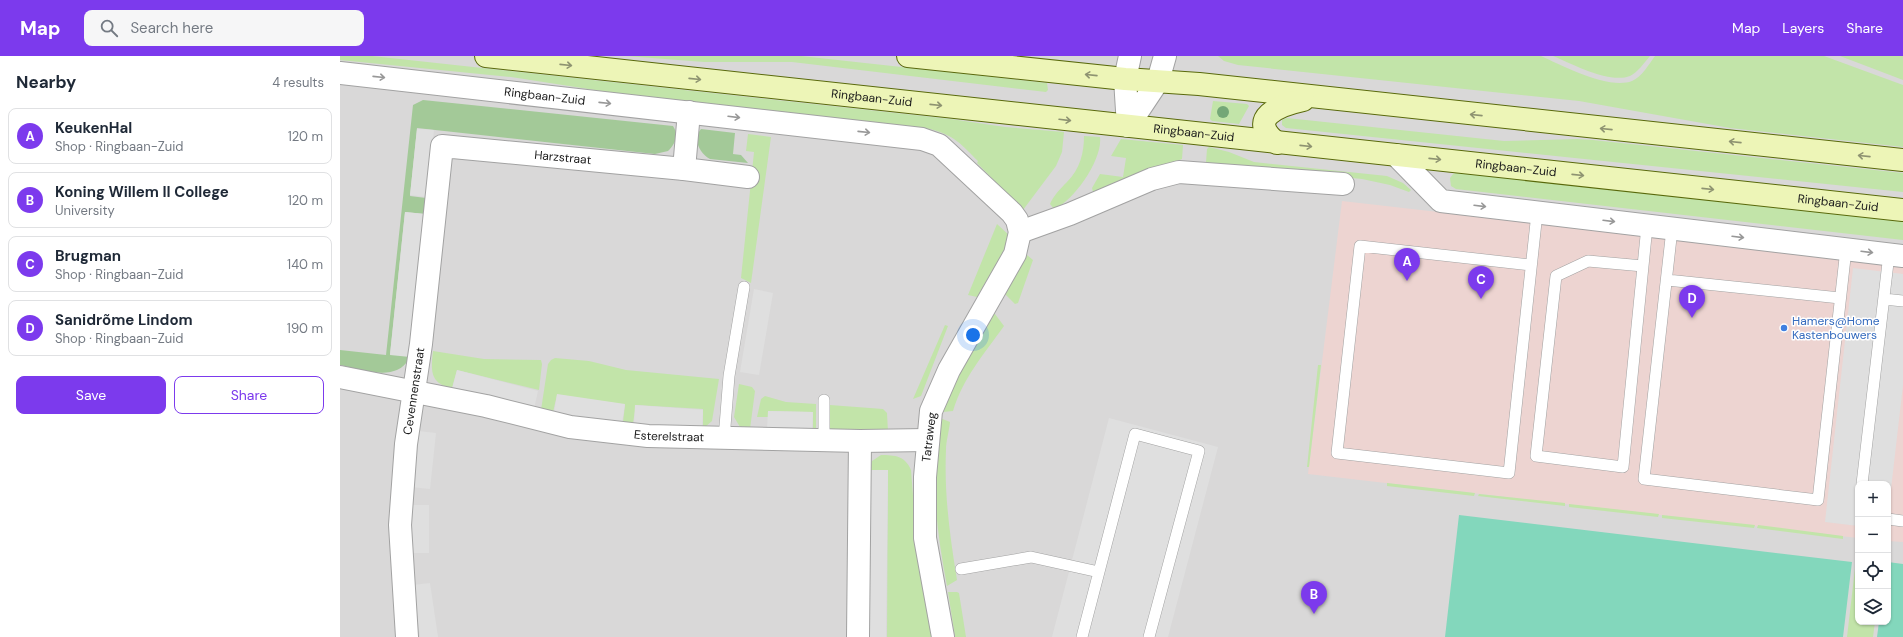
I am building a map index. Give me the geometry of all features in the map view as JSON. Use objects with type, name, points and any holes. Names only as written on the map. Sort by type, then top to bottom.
[{"type":"main road","name":"Ringbaan-Zuid","points":[[486,56],[1903,210]]},
{"type":"main road","points":[[908,56],[1125,79],[1158,80],[1312,98],[1903,160]]},
{"type":"main road","points":[[1276,143],[1264,130],[1263,122],[1268,115],[1276,108],[1293,102],[1312,98]]},
{"type":"street","points":[[1128,126],[1125,79],[1130,56]]},
{"type":"street","points":[[1128,126],[1158,80],[1165,56]]},
{"type":"street","name":"Ringbaan-Zuid","points":[[340,73],[922,138],[939,145],[1012,213],[1017,220],[1020,232]]},
{"type":"street","points":[[684,168],[689,112]]},
{"type":"street","name":"Harzstraat","points":[[442,146],[684,168],[748,177]]},
{"type":"street","name":"Cevennenstraat","points":[[407,637],[400,525],[406,444],[414,392],[442,146]]},
{"type":"street","points":[[1396,155],[1441,201],[1896,255]]},
{"type":"street","points":[[1020,232],[1070,214],[1152,179],[1179,172],[1344,184]]},
{"type":"street","name":"Tatraweg","points":[[943,637],[925,538],[927,440],[931,411],[949,370],[1015,254],[1020,232]]},
{"type":"street","name":"Esterelstraat","points":[[340,377],[486,406],[570,427],[648,436],[724,439],[860,441],[927,440]]},
{"type":"street","points":[[858,637],[860,441]]},
{"type":"lane","points":[[1531,265],[1360,246],[1337,453],[1509,473],[1537,212]]},
{"type":"lane","points":[[1644,266],[1588,261],[1556,276],[1536,456],[1623,467],[1644,266],[1647,226]]},
{"type":"lane","points":[[1672,229],[1644,479],[1818,500],[1846,249]]},
{"type":"lane","points":[[1862,481],[1884,299],[1896,255]]},
{"type":"lane","points":[[1667,280],[1840,298]]},
{"type":"lane","points":[[724,439],[729,376],[744,287]]},
{"type":"lane","points":[[1884,299],[1903,301]]},
{"type":"lane","points":[[824,400],[824,440]]},
{"type":"lane","points":[[1082,637],[1135,434],[1199,451],[1149,637]]},
{"type":"lane","points":[[1891,519],[1903,521]]},
{"type":"lane","points":[[961,569],[1031,557],[1099,572]]},
{"type":"shaded area","points":[[340,56],[1903,56],[1903,637],[340,637]]},
{"type":"shaded area","points":[[417,129],[434,130],[427,197],[410,195]]},
{"type":"shaded area","points":[[1342,201],[1903,265],[1903,542],[1891,541],[1891,481],[1855,481],[1855,538],[1308,474]]},
{"type":"shaded area","points":[[405,212],[425,214],[410,357],[390,355]]},
{"type":"shaded area","points":[[1853,268],[1903,274],[1903,385],[1891,489],[1891,481],[1855,481],[1855,526],[1825,522]]},
{"type":"shaded area","points":[[754,289],[773,293],[759,375],[740,372]]},
{"type":"shaded area","points":[[457,370],[538,391],[534,409],[452,389]]},
{"type":"shaded area","points":[[557,394],[625,404],[622,423],[554,413]]},
{"type":"shaded area","points":[[635,405],[703,410],[702,428],[634,424]]},
{"type":"shaded area","points":[[768,411],[813,412],[812,430],[767,429]]},
{"type":"shaded area","points":[[1109,418],[1218,447],[1168,637],[1052,637]]},
{"type":"shaded area","points":[[418,431],[436,433],[430,489],[411,487]]},
{"type":"shaded area","points":[[869,470],[888,470],[886,637],[867,637]]},
{"type":"shaded area","points":[[410,505],[429,505],[429,553],[410,553]]},
{"type":"shaded area","points":[[430,583],[438,637],[420,637],[413,585]]},
{"type":"green space","points":[[340,56],[372,56],[951,119],[1005,127],[1064,132],[1062,152],[1056,166],[1023,210],[977,163],[978,161],[962,145],[945,134],[930,129],[627,95],[511,77],[340,60]]},
{"type":"green space","points":[[626,56],[801,56],[1047,83],[1048,90],[1046,92],[792,62],[704,62]]},
{"type":"green space","points":[[1218,56],[1541,56],[1586,76],[1599,80],[1622,83],[1632,81],[1639,77],[1655,56],[1824,56],[1903,85],[1903,147],[1730,128],[1579,101],[1238,65],[1224,61]]},
{"type":"green space","points":[[1553,56],[1650,56],[1636,72],[1630,76],[1622,78],[1591,72]]},
{"type":"green space","points":[[1840,56],[1903,56],[1903,80]]},
{"type":"green space","points":[[423,100],[673,126],[676,133],[676,139],[668,151],[655,154],[417,128],[410,196],[426,198],[425,214],[405,212],[390,354],[408,356],[409,359],[403,366],[395,371],[387,372],[368,371],[340,365],[340,350],[386,355],[413,105]]},
{"type":"green space","points":[[1213,101],[1247,104],[1249,106],[1239,124],[1212,121],[1210,119]]},
{"type":"green space","points":[[1287,118],[1504,141],[1593,140],[1903,173],[1903,192],[1286,128],[1282,125],[1282,120]]},
{"type":"green space","points":[[701,129],[735,133],[733,154],[741,155],[748,163],[710,159],[700,150],[698,146],[697,137]]},
{"type":"green space","points":[[748,134],[771,137],[751,283],[741,278],[754,152],[746,151]]},
{"type":"green space","points":[[1084,136],[1100,137],[1100,146],[1097,156],[1086,178],[1078,189],[1062,205],[1054,209],[1050,204],[1057,192],[1071,177],[1078,166],[1082,155]]},
{"type":"green space","points":[[1121,139],[1183,145],[1182,159],[1094,193],[1092,188],[1100,174],[1123,177],[1126,158],[1111,156]]},
{"type":"green space","points":[[1209,147],[1229,152],[1254,162],[1387,176],[1403,183],[1411,190],[1409,192],[1390,185],[1362,179],[1208,164],[1206,162],[1207,149]]},
{"type":"green space","points":[[1458,172],[1903,219],[1903,240],[1456,189],[1451,186],[1450,178],[1453,174]]},
{"type":"green space","points":[[997,224],[1010,236],[1006,247],[977,297],[968,295]]},
{"type":"green space","points":[[1027,255],[1033,260],[1018,303],[1015,304],[1005,294]]},
{"type":"green space","points":[[993,314],[995,314],[1004,326],[968,377],[953,411],[943,412],[959,375]]},
{"type":"green space","points":[[945,325],[948,326],[921,396],[913,399]]},
{"type":"green space","points":[[433,351],[484,359],[541,360],[542,364],[539,390],[457,370],[452,388],[444,386],[435,379],[433,375]]},
{"type":"green space","points":[[555,358],[589,361],[626,370],[719,379],[712,421],[704,428],[703,409],[636,405],[633,423],[623,422],[625,405],[557,395],[553,412],[541,410],[548,364]]},
{"type":"green space","points":[[1318,365],[1321,365],[1309,467],[1307,467]]},
{"type":"green space","points":[[739,384],[752,387],[755,391],[750,429],[740,427],[734,417]]},
{"type":"green space","points":[[765,396],[786,402],[816,404],[816,430],[813,428],[813,412],[768,411],[768,417],[757,417],[761,399]]},
{"type":"green space","points":[[830,405],[883,409],[887,413],[888,432],[829,430]]},
{"type":"green space","points":[[940,418],[950,422],[946,447],[946,483],[950,532],[957,580],[947,586],[935,501],[936,459]]},
{"type":"green space","points":[[881,455],[891,455],[903,459],[909,465],[911,470],[917,547],[932,637],[887,637],[888,471],[870,470],[872,461]]},
{"type":"green space","points":[[1387,483],[1475,493],[1474,496],[1387,486]]},
{"type":"green space","points":[[1479,494],[1565,503],[1565,506],[1478,496]]},
{"type":"green space","points":[[1569,504],[1659,514],[1658,517],[1569,507]]},
{"type":"green space","points":[[1459,515],[1852,562],[1843,637],[1445,637]]},
{"type":"green space","points":[[1662,515],[1755,525],[1754,528],[1662,518]]},
{"type":"green space","points":[[1758,525],[1843,536],[1843,539],[1757,528]]},
{"type":"green space","points":[[1891,562],[1903,564],[1903,637],[1877,637],[1879,625],[1891,625]]},
{"type":"green space","points":[[1855,569],[1855,625],[1875,625],[1873,637],[1847,637]]},
{"type":"green space","points":[[948,592],[959,593],[966,637],[955,637]]},
{"type":"place","name":"KeukenHal","points":[[1407,281]]},
{"type":"place","name":"Brugman","points":[[1481,299]]},
{"type":"place","name":"Sanidrõme Lindom","points":[[1692,318]]},
{"type":"place","name":"Hamers@Home Kastenbouwers","points":[[1784,328]]},
{"type":"place","name":"Koning Willem II College","points":[[1314,614]]}]
